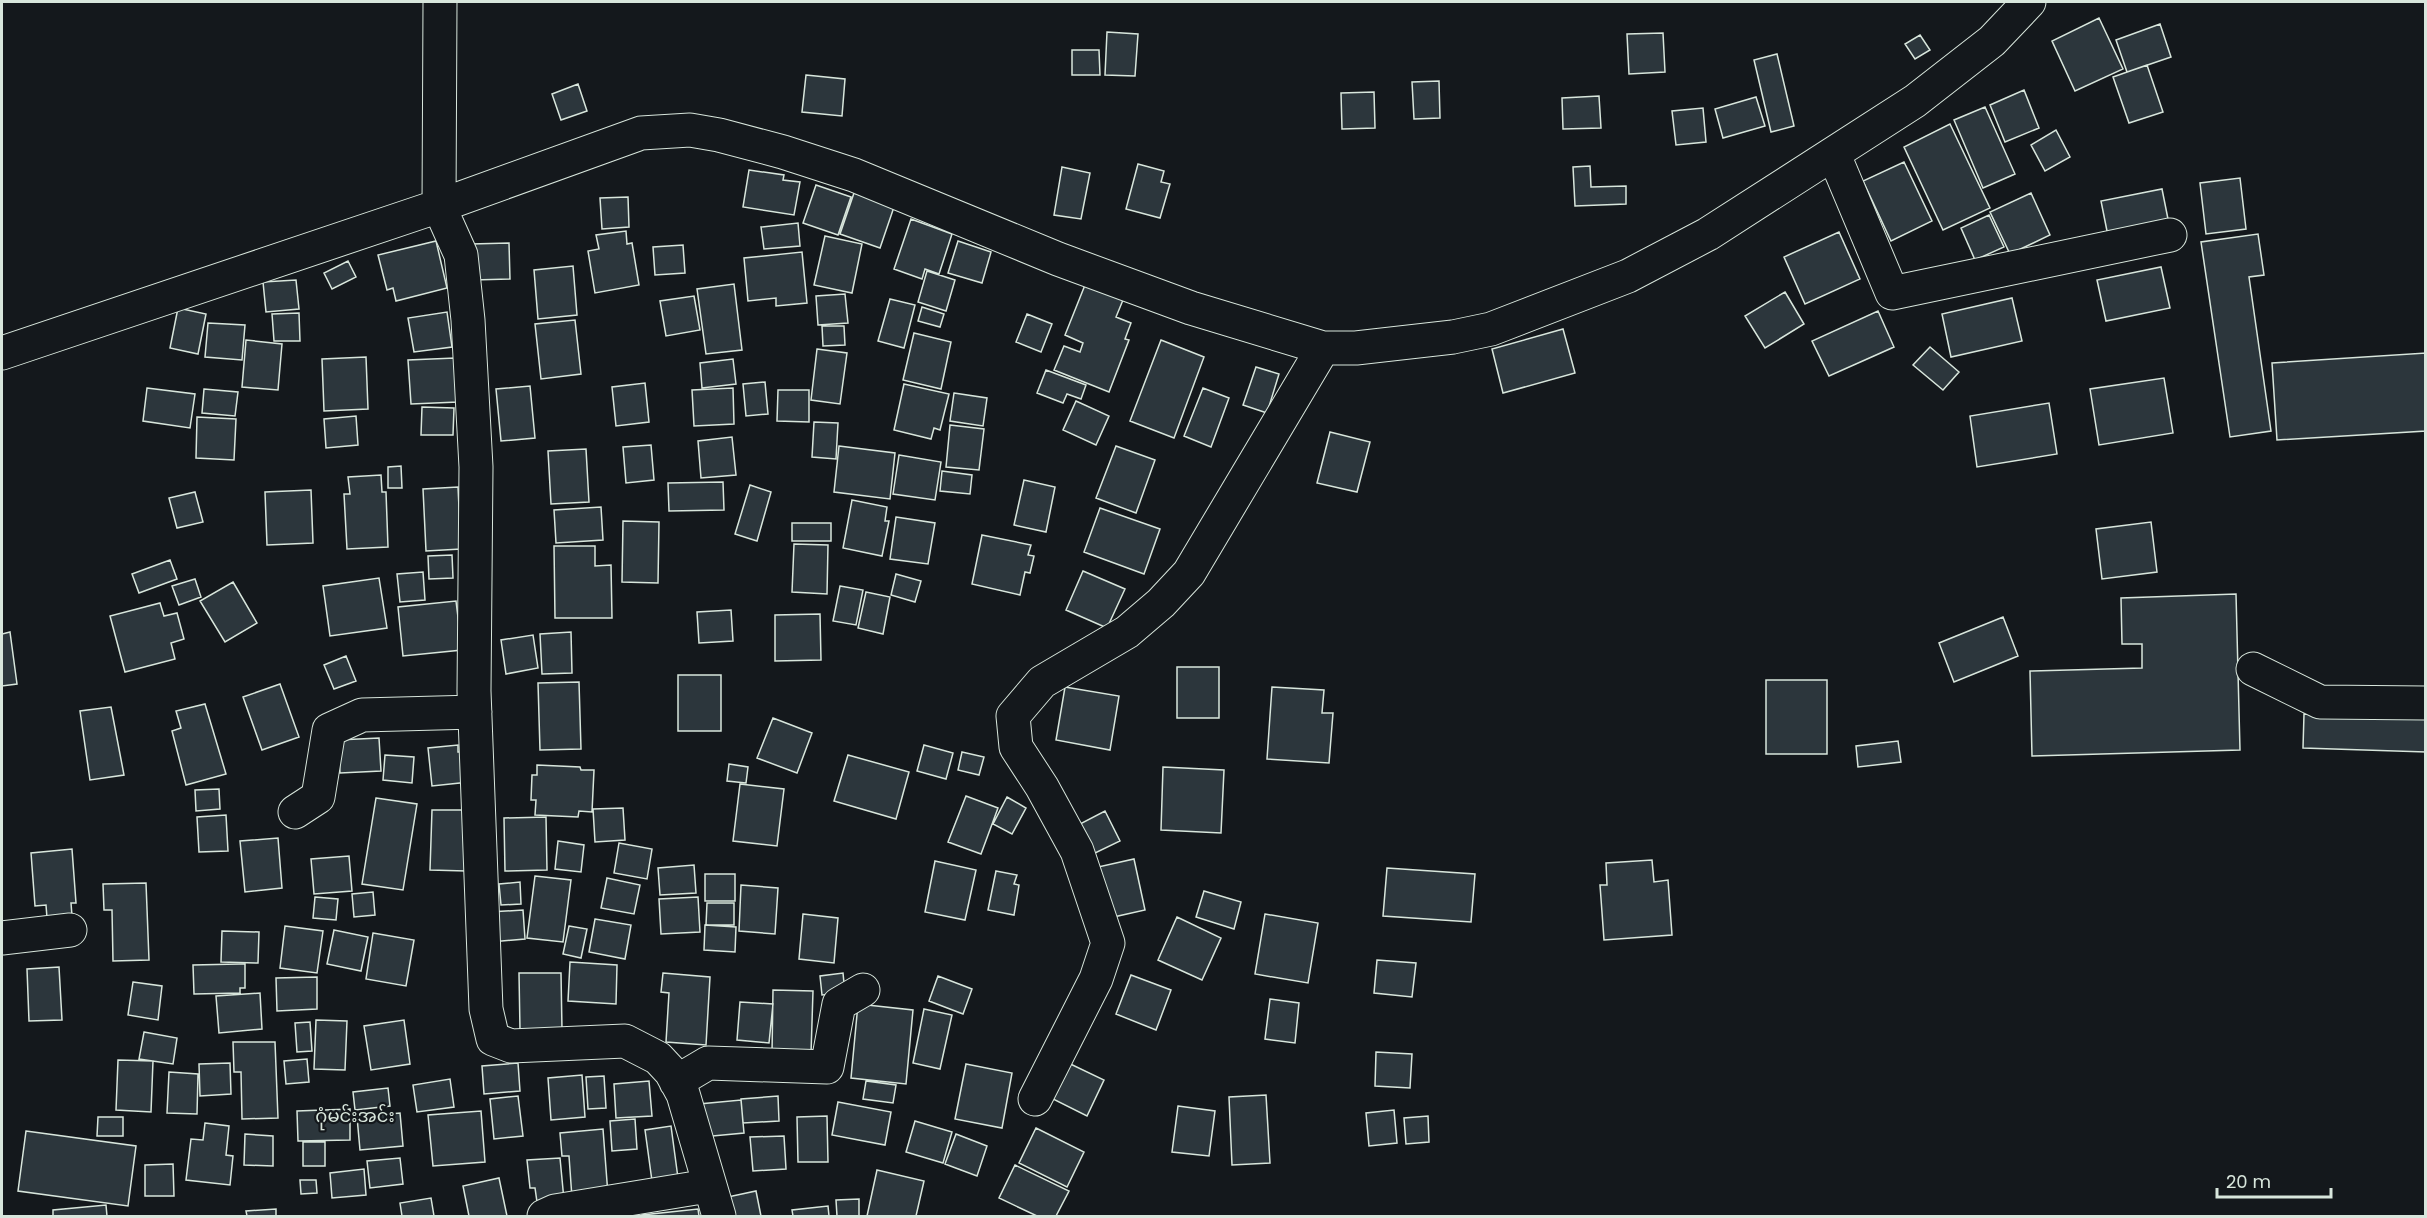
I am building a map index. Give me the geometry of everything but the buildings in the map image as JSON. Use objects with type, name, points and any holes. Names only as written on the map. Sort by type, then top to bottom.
[{"type":"street","points":[[440,2],[439,206],[461,255],[468,320],[476,467],[475,712],[486,1009],[493,1039],[511,1046],[625,1041],[658,1058],[684,1094],[708,1186],[719,1216]]},
{"type":"street","points":[[2,353],[439,206],[641,132],[690,130],[783,152],[854,175],[1059,260],[1191,308],[1323,348],[1356,348],[1420,342],[1491,329],[1628,276],[1708,234],[1834,155],[1923,94],[1992,41],[2029,2]]},
{"type":"street","points":[[1834,155],[1892,293],[2170,235]]},
{"type":"street","points":[[1035,1099],[1096,980],[1108,943],[1077,851],[1042,787],[1016,747],[1013,716],[1042,682],[1127,632],[1161,603],[1189,573],[1323,348]]},
{"type":"street","points":[[2253,669],[2320,702],[2426,703]]},
{"type":"street","points":[[295,812],[318,797],[329,730],[362,715],[475,712]]},
{"type":"street","points":[[2,938],[70,930]]},
{"type":"street","points":[[676,1082],[708,1064],[827,1067],[839,1004],[863,990]]},
{"type":"street","points":[[544,1216],[555,1211],[708,1186]]},
{"type":"district","name":"ဂုံမင်းအင်း","points":[[355,1116]]}]
